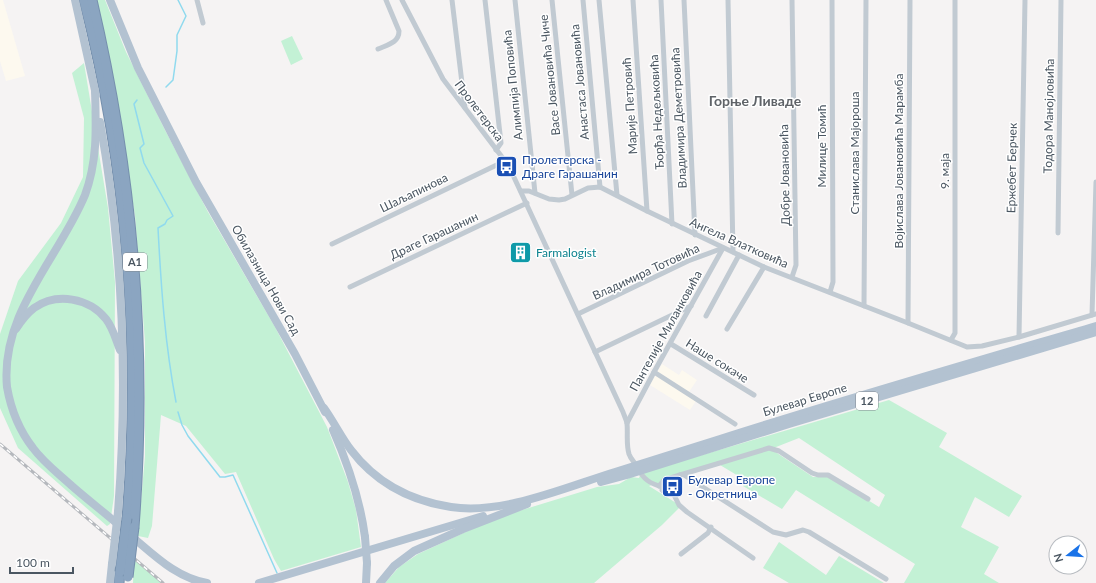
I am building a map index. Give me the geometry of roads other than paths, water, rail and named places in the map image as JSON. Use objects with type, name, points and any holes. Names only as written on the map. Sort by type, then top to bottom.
[{"type":"highway","name":"A1","points":[[84,0],[106,100],[124,232],[132,350],[131,438],[125,577]]},
{"type":"highway","name":"A1","points":[[92,0],[118,125],[128,199],[133,245],[140,364],[138,458],[134,527],[125,577],[119,583]]},
{"type":"main road","points":[[75,0],[95,90],[114,216],[122,327],[122,453],[118,512],[110,583]]},
{"type":"main road","name":"Обилазница Нови Сад","points":[[110,0],[138,68],[196,182],[296,354],[324,408],[344,457],[362,514],[367,563],[366,583]]},
{"type":"main road","points":[[95,90],[96,146],[93,168],[88,185],[72,220],[25,300],[14,325],[7,353],[6,369],[9,398],[20,428],[38,454],[59,475],[160,560],[181,574],[207,583]]},
{"type":"main road","points":[[11,337],[25,316],[38,305],[49,301],[62,299],[77,300],[95,309],[105,319],[114,333],[123,363]]},
{"type":"main road","name":"Булевар Европе","points":[[638,469],[790,417],[1096,326]]},
{"type":"main road","name":"Булевар Европе","points":[[523,503],[1096,332]]},
{"type":"main road","points":[[324,408],[346,443],[358,458],[377,477],[401,492],[422,501],[458,508],[488,508],[523,503]]},
{"type":"main road","points":[[259,583],[523,503]]},
{"type":"main road","points":[[380,583],[394,566],[414,552],[523,503]]},
{"type":"street","points":[[197,0],[203,23]]},
{"type":"street","points":[[378,49],[396,42],[400,31],[386,0]]},
{"type":"street","name":"Пролетерска","points":[[402,0],[443,79],[504,161],[521,191],[623,412],[627,423],[629,454],[638,469]]},
{"type":"street","points":[[452,0],[465,109]]},
{"type":"street","points":[[485,0],[501,143],[496,150]]},
{"type":"street","name":"Алимпија Поповића","points":[[515,0],[535,193]]},
{"type":"street","name":"Васе Јовановића Чиче","points":[[552,0],[572,195]]},
{"type":"street","name":"Анастаса Јовановића","points":[[583,0],[600,187]]},
{"type":"street","points":[[600,0],[617,195]]},
{"type":"street","name":"Марије Петровић","points":[[633,0],[647,212]]},
{"type":"street","name":"Ђорђа Недељковића","points":[[661,0],[672,224]]},
{"type":"street","name":"Владимира Деметровића","points":[[684,0],[695,234]]},
{"type":"street","points":[[728,0],[733,252]]},
{"type":"street","name":"Добре Јовановића","points":[[792,0],[796,265],[792,277]]},
{"type":"street","name":"Милице Томић","points":[[830,292],[833,282],[832,0]]},
{"type":"street","name":"Станислава Мајороша","points":[[864,306],[866,0]]},
{"type":"street","name":"Војислава Јовановића Марамба","points":[[908,322],[910,0]]},
{"type":"street","name":"9. маја","points":[[951,340],[955,333],[955,0]]},
{"type":"street","name":"Ержебет Берчек","points":[[1019,337],[1025,0]]},
{"type":"street","name":"Тодора Манојловића","points":[[1058,233],[1061,0]]},
{"type":"street","name":"Шаљапинова","points":[[332,244],[504,161]]},
{"type":"street","points":[[1094,315],[1096,182]]},
{"type":"street","points":[[521,191],[526,190],[549,199],[559,200],[565,199],[588,188],[600,187]]},
{"type":"street","name":"Ангела Влатковића","points":[[600,187],[647,212],[764,267],[908,322],[967,347],[982,346],[1019,337],[1094,315]]},
{"type":"street","name":"Драге Гарашанин","points":[[350,287],[527,203]]},
{"type":"street","name":"Владимира Тотовића","points":[[578,314],[688,262],[723,248]]},
{"type":"street","name":"Пантелије Миланковића","points":[[627,423],[723,248]]},
{"type":"street","points":[[706,316],[739,255]]},
{"type":"street","points":[[727,329],[764,267]]},
{"type":"street","points":[[595,352],[691,306]]},
{"type":"street","name":"Наше сокаче","points":[[670,344],[754,395]]},
{"type":"street","points":[[654,372],[735,424]]},
{"type":"street","points":[[661,487],[664,480],[769,448],[779,451],[812,473],[818,475],[828,475],[868,499]]},
{"type":"street","points":[[638,469],[643,478],[661,487],[664,493],[672,494]]},
{"type":"street","points":[[672,494],[682,475]]},
{"type":"street","points":[[682,475],[773,532],[786,535],[803,530],[809,532],[886,579]]},
{"type":"street","points":[[672,494],[679,505],[687,512],[754,558]]},
{"type":"street","points":[[682,554],[708,532],[710,527]]},
{"type":"waterway","points":[[166,87],[173,80],[177,51],[177,35],[186,16],[178,0]]},
{"type":"waterway","points":[[137,100],[134,104],[144,144],[140,148],[144,163],[173,216],[167,220],[165,224],[158,228],[164,315],[176,402]]},
{"type":"waterway","points":[[178,412],[182,425],[188,436],[220,477],[233,475],[277,573]]},
{"type":"railway","points":[[0,444],[163,583]]},
{"type":"place","name":"Пролетерска - Драге Гарашанин","points":[[506,167]]},
{"type":"place","name":"Farmalogist","points":[[521,253]]},
{"type":"place","name":"Булевар Европе - Окретница","points":[[673,487]]},
{"type":"district","name":"Горње Ливаде","points":[[755,101]]}]
